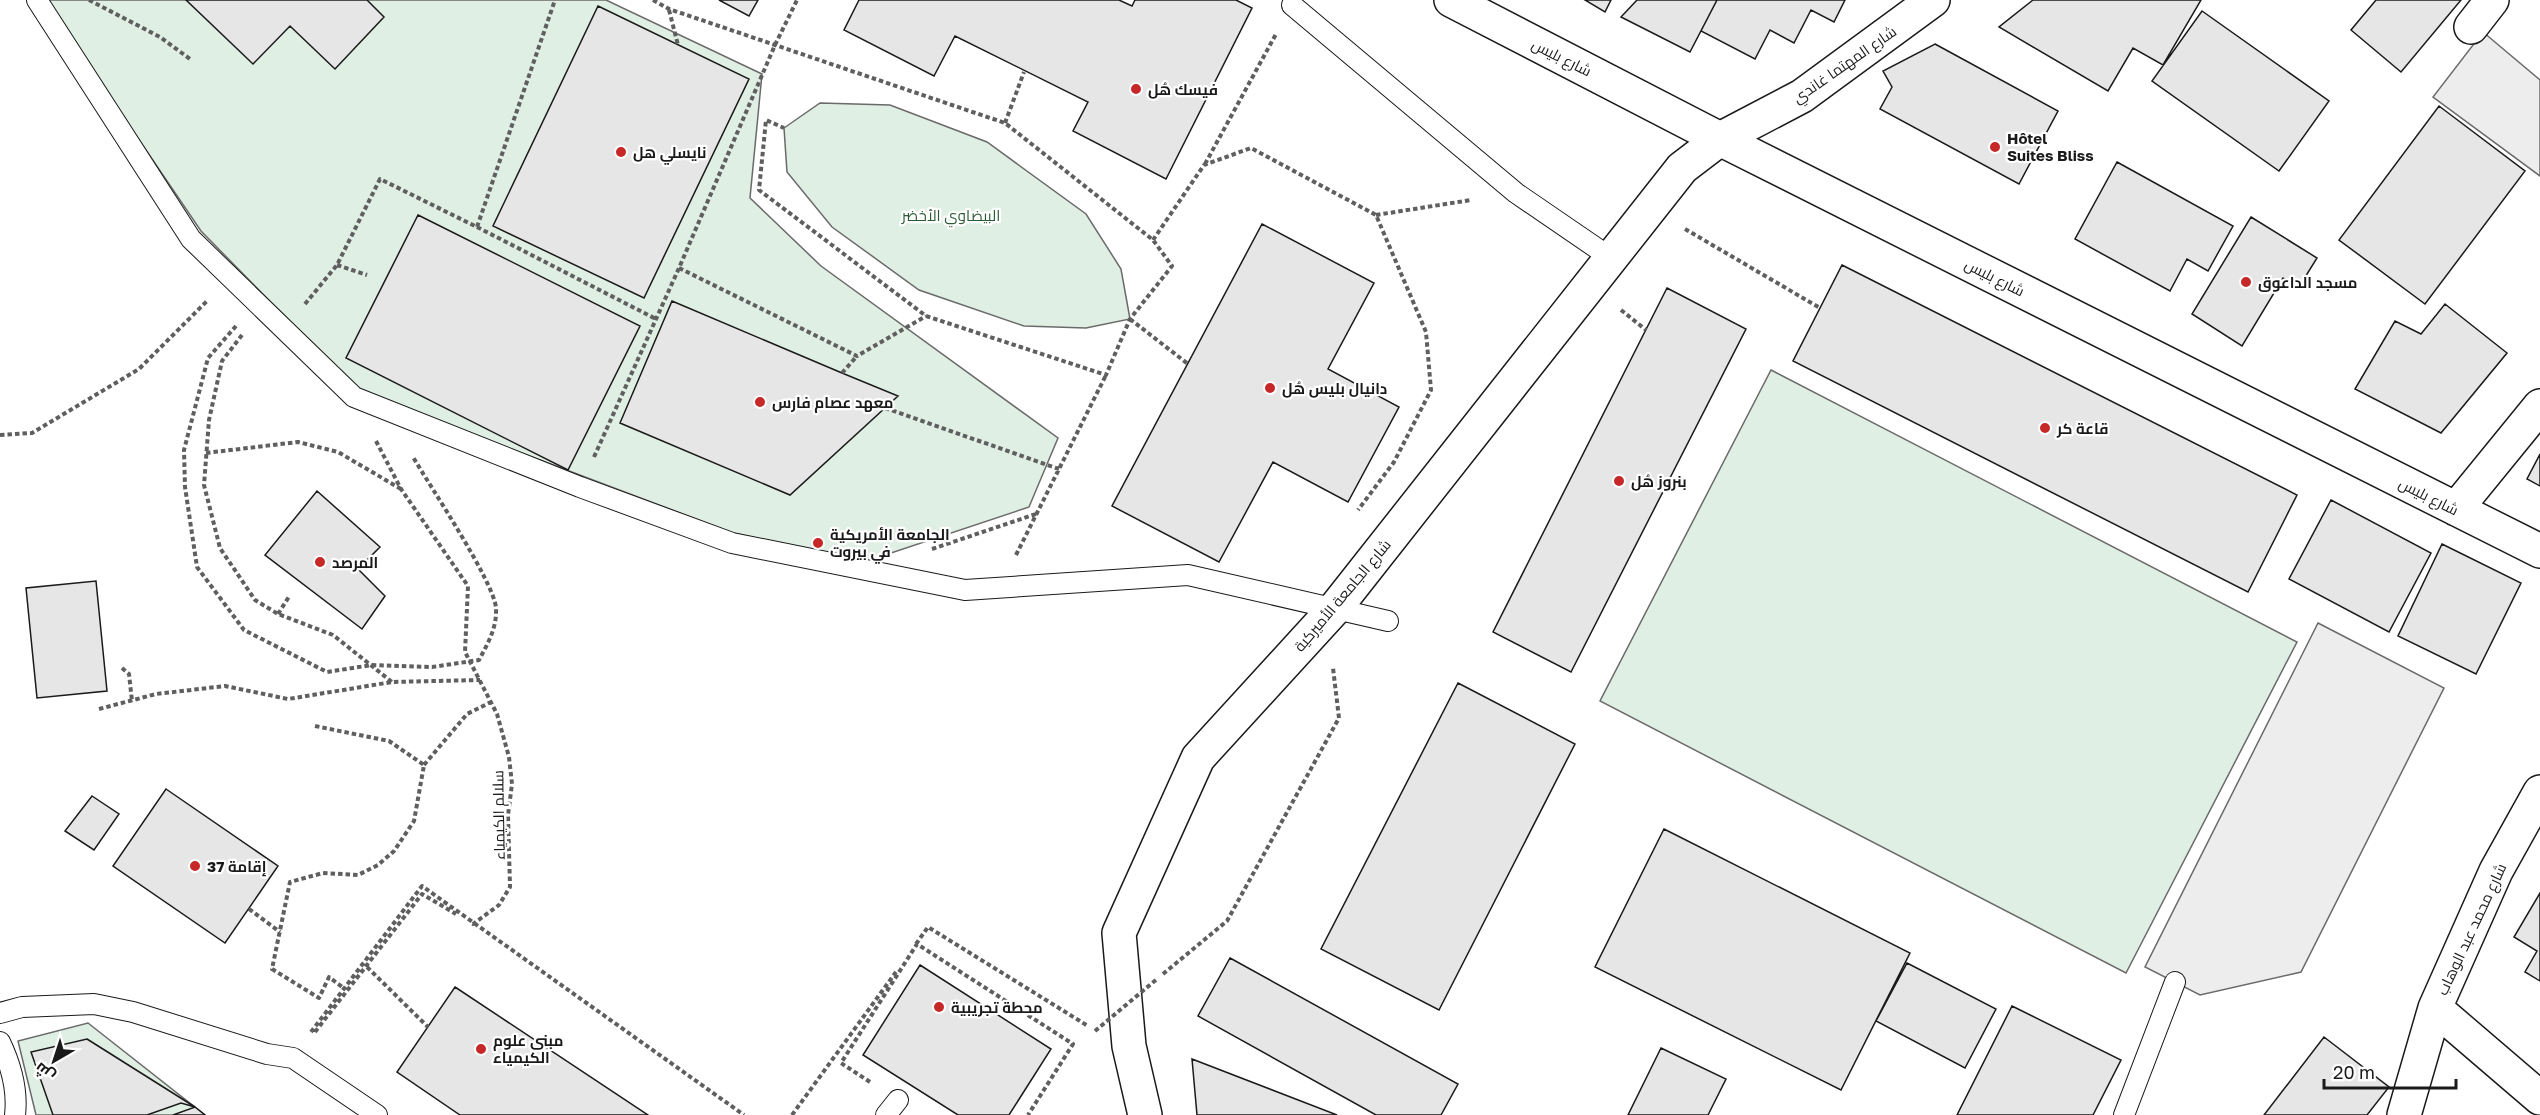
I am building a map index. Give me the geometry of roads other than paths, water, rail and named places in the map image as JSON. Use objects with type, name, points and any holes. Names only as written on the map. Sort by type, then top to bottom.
[{"type":"street","name":"شارع بليس","points":[[1451,0],[1720,139],[2540,551]]},
{"type":"street","name":"شارع المهتما غاندي","points":[[1720,139],[1802,96],[1933,0]]},
{"type":"street","points":[[2471,27],[2492,0]]},
{"type":"street","name":"شارع الجامعة الأميركية","points":[[1145,1115],[1129,1046],[1119,933],[1198,758],[1336,607],[1682,168],[1720,139]]},
{"type":"street","points":[[2456,509],[2540,406]]},
{"type":"street","name":"شارع محمد عبد الوهاب","points":[[2540,792],[2496,871],[2435,1008],[2540,1098]]},
{"type":"street","points":[[2404,1115],[2435,1008]]},
{"type":"lane","points":[[37,0],[191,238],[227,282],[263,309],[354,398],[580,487],[732,543],[965,590],[1188,574],[1388,621]]},
{"type":"lane","points":[[1292,5],[1516,192],[1611,258]]},
{"type":"lane","points":[[2124,1115],[2175,982]]},
{"type":"lane","points":[[0,1013],[22,1007],[94,1004],[214,1036],[267,1054],[293,1058],[311,1073],[377,1115]]},
{"type":"lane","points":[[0,1042],[9,1061],[14,1085],[15,1115]]},
{"type":"place","name":"فيسك هُل","points":[[1136,89]]},
{"type":"place","name":"Hôtel Suites Bliss","points":[[1995,147]]},
{"type":"place","name":"نايسلي هل","points":[[621,152]]},
{"type":"place","name":"مسجد الداعوق","points":[[2246,282]]},
{"type":"place","name":"دانيال بليس هُل","points":[[1270,388]]},
{"type":"place","name":"معهد عصام فارس","points":[[760,402]]},
{"type":"place","name":"قاعة كر","points":[[2045,428]]},
{"type":"place","name":"بنروز هُل","points":[[1619,481]]},
{"type":"place","name":"الجامعة الأمريكية في بيروت","points":[[818,543]]},
{"type":"place","name":"المرصد","points":[[320,562]]},
{"type":"place","name":"إقامة 37","points":[[195,866]]},
{"type":"place","name":"محطة تجريبية","points":[[939,1007]]},
{"type":"place","name":"مبنى علوم الكيمياء","points":[[481,1049]]},
{"type":"park label","name":"البيضاوي الأخضر","points":[[951,215]]}]
